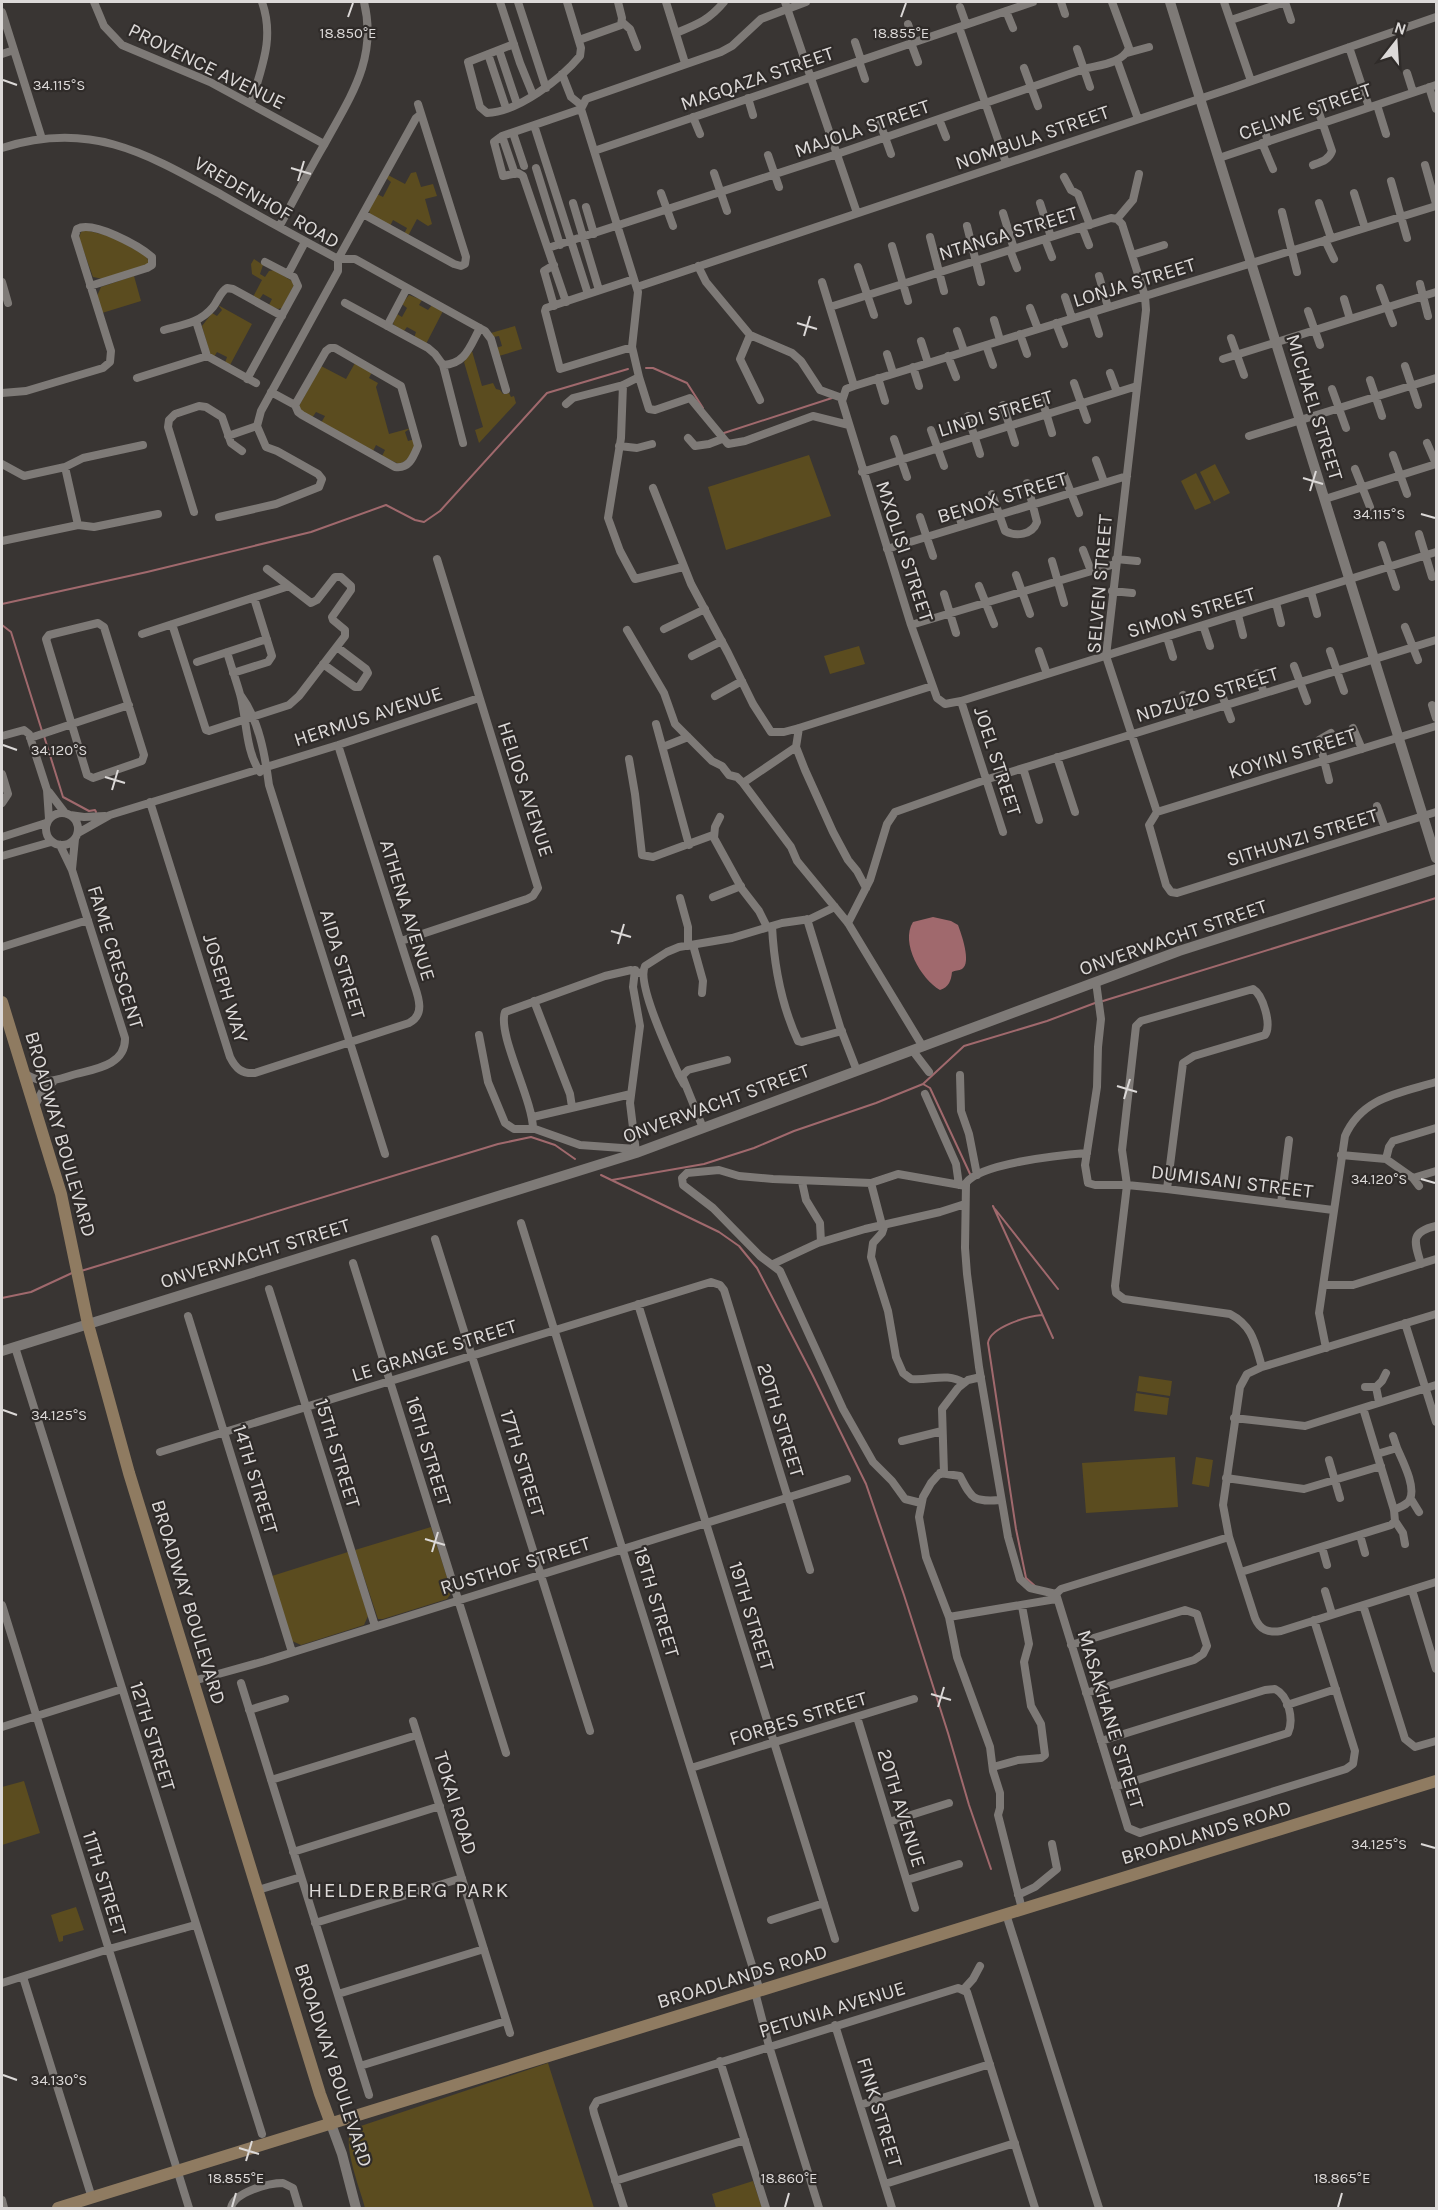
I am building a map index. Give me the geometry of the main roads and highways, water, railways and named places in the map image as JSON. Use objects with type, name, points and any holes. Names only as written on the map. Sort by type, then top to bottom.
[{"type":"main road","name":"BROADWAY BOULEVARD","points":[[2,1002],[61,1194],[88,1324],[129,1473],[331,2124]]},
{"type":"main road","name":"BROADLANDS ROAD","points":[[58,2208],[1437,1781]]},
{"type":"waterway","points":[[646,368],[653,368],[687,383],[703,408]]},
{"type":"waterway","points":[[2,604],[311,532],[386,505],[415,520],[424,522],[440,511],[547,393],[628,369]]},
{"type":"waterway","points":[[724,433],[832,398]]},
{"type":"waterway","points":[[2,625],[11,632],[42,731]]},
{"type":"waterway","points":[[44,736],[63,797],[89,811],[95,810],[96,812]]},
{"type":"waterway","points":[[1103,1001],[1436,898]]},
{"type":"waterway","points":[[923,1084],[964,1046],[1047,1021],[1095,1003]]},
{"type":"waterway","points":[[612,1180],[704,1164],[754,1148],[923,1084],[930,1088],[971,1176]]},
{"type":"waterway","points":[[81,1271],[498,1144],[531,1137],[555,1145],[575,1159]]},
{"type":"waterway","points":[[601,1175],[719,1232],[739,1246],[757,1268],[866,1484],[904,1595],[991,1869]]},
{"type":"waterway","points":[[993,1206],[1053,1338]]},
{"type":"waterway","points":[[995,1209],[1058,1289]]},
{"type":"waterway","points":[[2,1298],[31,1292],[72,1273]]},
{"type":"waterway","points":[[1035,1586],[1026,1578],[1016,1529],[988,1343],[990,1337],[1002,1327],[1019,1320],[1042,1315]]},
{"type":"district","name":"HELDERBERG PARK","points":[[409,1890]]}]
